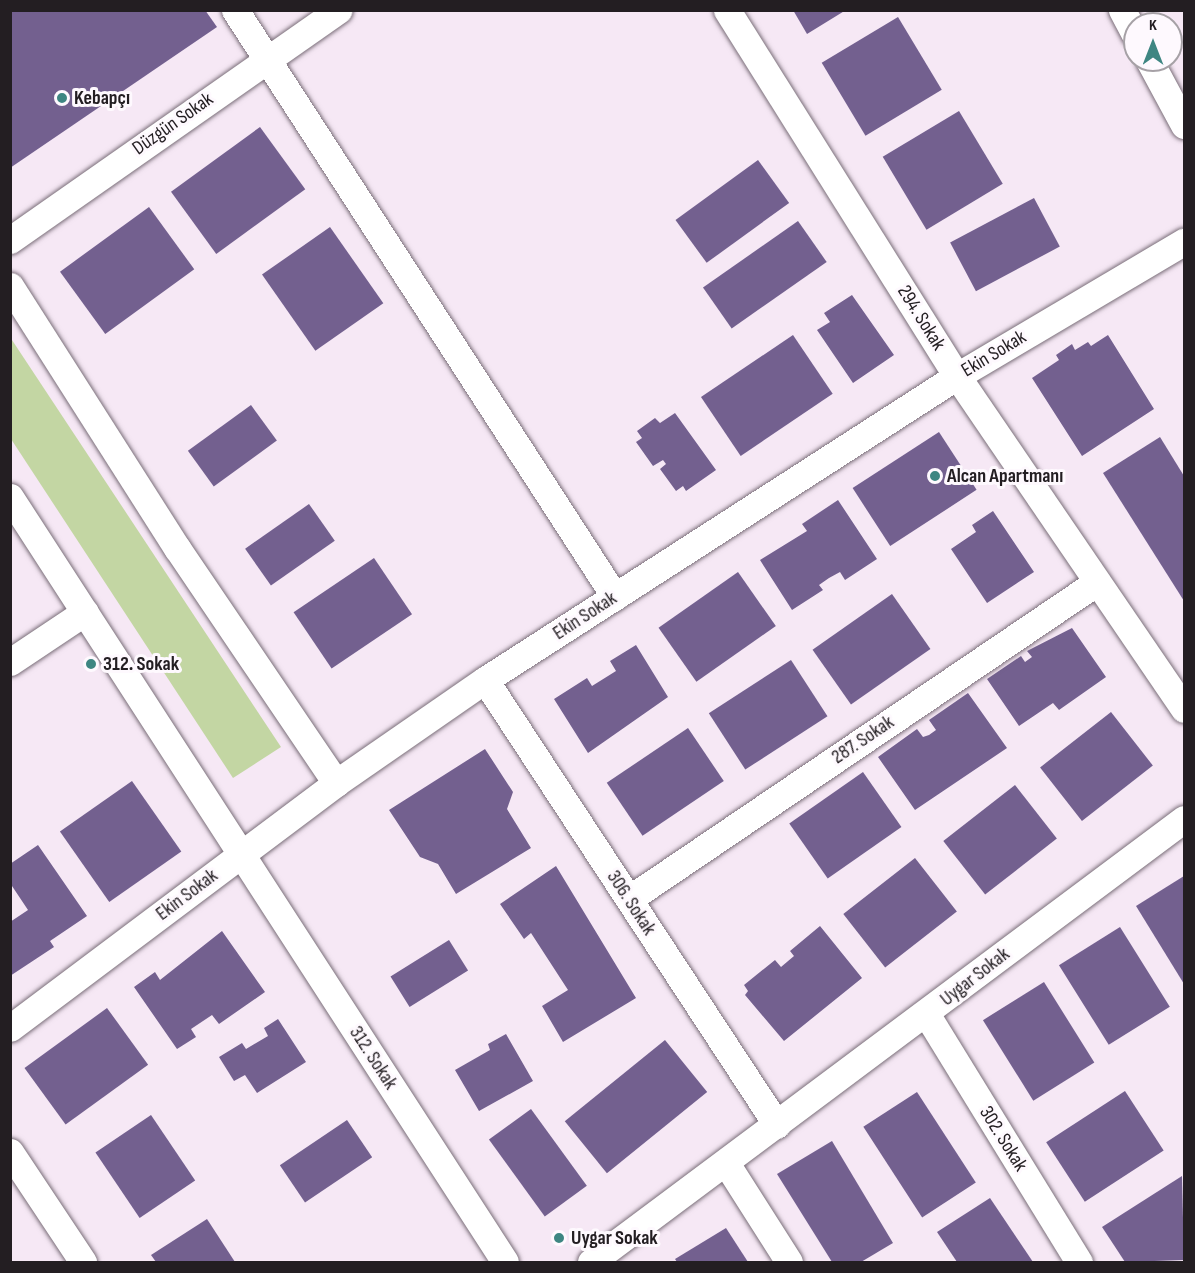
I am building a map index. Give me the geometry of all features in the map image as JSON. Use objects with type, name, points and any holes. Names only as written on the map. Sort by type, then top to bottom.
[{"type":"street","points":[[235,10],[615,597]]},
{"type":"street","name":"Düzgün Sokak","points":[[10,240],[338,10]]},
{"type":"street","name":"294. Sokak","points":[[727,10],[957,376],[1185,709]]},
{"type":"street","points":[[1156,72],[1185,126]]},
{"type":"street","name":"Ekin Sokak","points":[[10,1028],[336,783],[485,680],[957,376],[1185,242]]},
{"type":"street","points":[[10,286],[177,548],[336,783]]},
{"type":"street","name":"312. Sokak","points":[[10,497],[504,1263]]},
{"type":"street","name":"287. Sokak","points":[[629,899],[1097,582]]},
{"type":"street","points":[[10,662],[85,612]]},
{"type":"street","name":"306. Sokak","points":[[485,680],[777,1125]]},
{"type":"street","name":"Uygar Sokak","points":[[591,1263],[927,1015],[1185,819]]},
{"type":"street","name":"302. Sokak","points":[[927,1015],[1079,1263]]},
{"type":"street","points":[[10,1152],[83,1263]]},
{"type":"street","points":[[726,1162],[789,1263]]},
{"type":"green space","points":[[10,337],[281,747],[233,778],[11,439]]},
{"type":"building","name":"Kebapçı","points":[[10,10],[205,10],[217,27],[10,168]]},
{"type":"building","points":[[793,10],[846,10],[807,34]]},
{"type":"building","points":[[898,17],[942,90],[865,136],[822,63]]},
{"type":"building","points":[[959,111],[1003,184],[926,230],[883,157]]},
{"type":"building","points":[[260,127],[305,189],[216,254],[171,192]]},
{"type":"building","points":[[758,160],[789,203],[707,263],[675,220]]},
{"type":"building","points":[[1034,198],[1060,247],[976,291],[950,243]]},
{"type":"building","points":[[149,207],[194,269],[105,334],[60,272]]},
{"type":"building","points":[[798,221],[827,262],[732,328],[703,288]]},
{"type":"building","points":[[330,227],[383,303],[315,351],[262,275]]},
{"type":"building","points":[[852,295],[894,355],[853,383],[817,330],[830,322],[824,313]]},
{"type":"building","points":[[793,335],[833,394],[741,456],[701,397]]},
{"type":"building","points":[[1108,335],[1154,409],[1082,456],[1032,378],[1059,360],[1056,355],[1072,344],[1075,350],[1088,342],[1091,346]]},
{"type":"building","points":[[251,405],[277,441],[214,486],[188,451]]},
{"type":"building","points":[[675,413],[716,470],[686,491],[683,486],[676,491],[660,469],[666,464],[663,460],[653,466],[636,442],[642,438],[637,431],[655,418],[660,423]]},
{"type":"building","points":[[939,432],[977,490],[890,546],[853,488]]},
{"type":"building","points":[[1160,437],[1184,476],[1184,601],[1103,473]]},
{"type":"building","points":[[838,500],[877,559],[845,580],[840,572],[829,578],[819,585],[823,590],[792,610],[760,560],[807,531],[802,524]]},
{"type":"building","points":[[309,504],[335,541],[271,586],[245,549]]},
{"type":"building","points":[[993,511],[1034,572],[987,603],[951,549],[976,532],[972,525]]},
{"type":"building","points":[[374,558],[412,614],[332,669],[294,612]]},
{"type":"building","points":[[738,572],[776,626],[696,682],[659,628]]},
{"type":"building","points":[[892,594],[930,649],[851,705],[813,650]]},
{"type":"building","points":[[1072,628],[1106,677],[1059,710],[1053,703],[1019,726],[987,679],[1021,656],[1025,662],[1032,657],[1027,651]]},
{"type":"building","points":[[636,645],[668,697],[588,753],[554,699],[587,678],[592,686],[616,671],[610,661]]},
{"type":"building","points":[[791,660],[827,716],[745,770],[709,713]]},
{"type":"building","points":[[968,693],[1007,748],[915,810],[878,757],[917,729],[923,737],[929,735],[936,730],[929,720]]},
{"type":"building","points":[[1111,712],[1153,766],[1082,821],[1040,767]]},
{"type":"building","points":[[688,728],[724,781],[643,836],[607,783]]},
{"type":"building","points":[[485,749],[513,792],[507,809],[531,848],[456,894],[438,864],[420,857],[389,810]]},
{"type":"building","points":[[863,772],[901,827],[828,879],[789,824]]},
{"type":"building","points":[[132,781],[181,851],[109,902],[60,831]]},
{"type":"building","points":[[1015,785],[1057,839],[985,895],[943,841]]},
{"type":"building","points":[[38,845],[87,916],[50,941],[54,947],[10,976],[10,922],[28,910],[10,883],[10,864]]},
{"type":"building","points":[[915,858],[957,912],[885,968],[843,914]]},
{"type":"building","points":[[556,866],[636,998],[563,1042],[542,1006],[568,990],[531,933],[524,939],[500,904]]},
{"type":"building","points":[[1184,876],[1184,984],[1136,906]]},
{"type":"building","points":[[820,926],[862,978],[784,1041],[745,995],[748,991],[744,985],[775,960],[781,967],[794,956],[790,951]]},
{"type":"building","points":[[1120,927],[1170,1007],[1109,1045],[1059,965]]},
{"type":"building","points":[[222,931],[265,992],[219,1024],[212,1015],[191,1029],[196,1037],[177,1049],[134,987],[155,972],[160,980]]},
{"type":"building","points":[[449,940],[468,971],[410,1007],[390,977]]},
{"type":"building","points":[[1044,982],[1094,1063],[1033,1101],[983,1020]]},
{"type":"building","points":[[107,1008],[148,1065],[66,1125],[24,1068]]},
{"type":"building","points":[[278,1019],[306,1062],[257,1093],[245,1075],[234,1081],[219,1057],[242,1043],[246,1049],[268,1036],[264,1028]]},
{"type":"building","points":[[506,1034],[533,1081],[479,1111],[455,1070],[490,1050],[488,1044]]},
{"type":"building","points":[[665,1040],[707,1092],[607,1173],[565,1121]]},
{"type":"building","points":[[1125,1091],[1164,1151],[1085,1202],[1046,1142]]},
{"type":"building","points":[[917,1092],[976,1183],[922,1217],[863,1127]]},
{"type":"building","points":[[531,1109],[587,1186],[545,1216],[489,1140]]},
{"type":"building","points":[[151,1115],[195,1180],[140,1218],[95,1152]]},
{"type":"building","points":[[347,1120],[372,1157],[305,1203],[280,1165]]},
{"type":"building","points":[[832,1141],[893,1243],[861,1262],[832,1262],[777,1174]]},
{"type":"building","points":[[1182,1176],[1184,1260],[1125,1262],[1102,1227]]},
{"type":"building","points":[[990,1198],[1033,1262],[957,1262],[937,1232]]},
{"type":"building","points":[[207,1219],[235,1262],[156,1262],[151,1255]]},
{"type":"building","points":[[726,1228],[748,1262],[677,1262],[675,1259]]},
{"type":"place","name":"Kebapçı","points":[[62,98]]},
{"type":"place","name":"Alcan Apartmanı","points":[[935,476]]},
{"type":"place","name":"312. Sokak","points":[[91,664]]},
{"type":"place","name":"Uygar Sokak","points":[[559,1238]]}]
